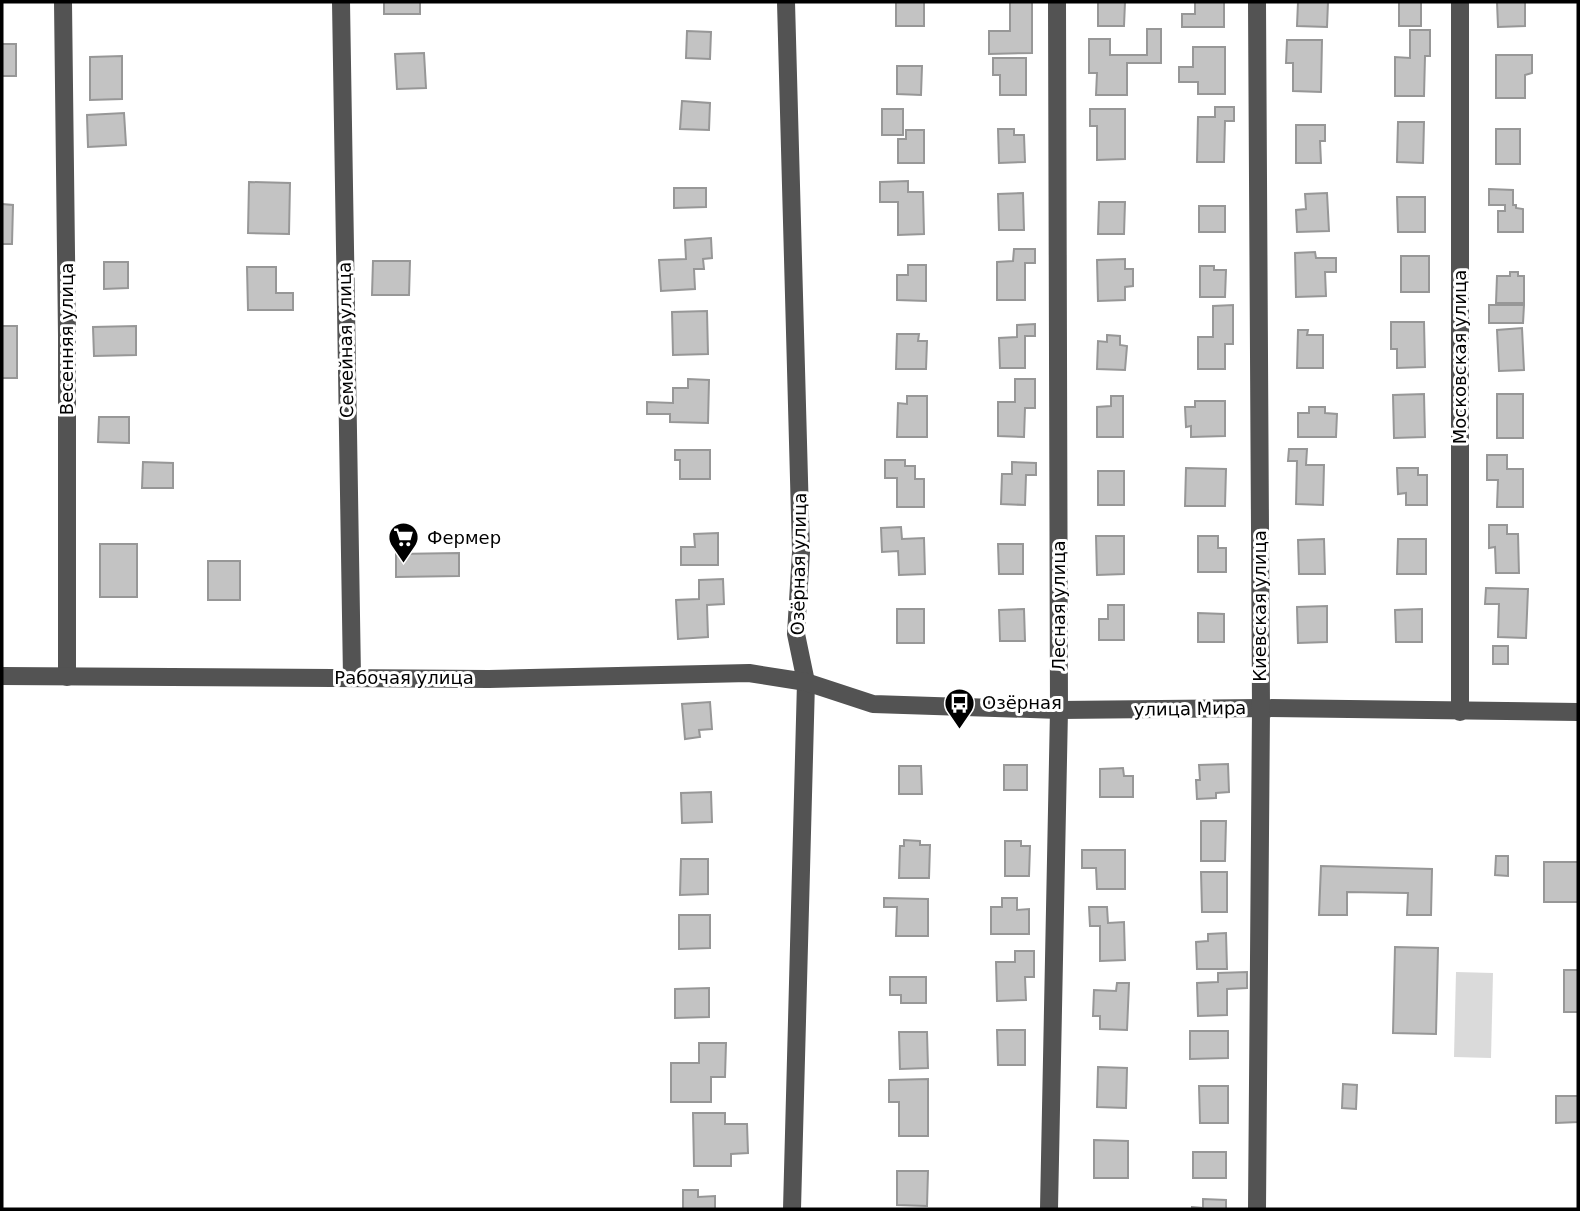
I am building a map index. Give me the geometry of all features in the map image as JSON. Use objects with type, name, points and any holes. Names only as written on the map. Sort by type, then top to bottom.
[{"type":"street","name":"Весенняя улица","points":[[63,2],[67,677]]},
{"type":"street","name":"Семейная улица","points":[[341,2],[352,677]]},
{"type":"street","name":"Озёрная улица","points":[[786,2],[801,552],[796,634],[806,682],[792,1209]]},
{"type":"street","name":"Лесная улица","points":[[1049,1209],[1059,710],[1057,2]]},
{"type":"street","name":"Киевская улица","points":[[1257,2],[1261,708],[1257,1209]]},
{"type":"street","name":"Московская улица","points":[[1460,2],[1460,712]]},
{"type":"street","name":"Рабочая улица","points":[[2,676],[489,679],[748,673],[806,682]]},
{"type":"street","name":"улица Мира","points":[[806,682],[873,704],[1059,710],[1261,708],[1578,712]]},
{"type":"shaded area","points":[[1456,972],[1493,973],[1491,1058],[1454,1057]]},
{"type":"building","points":[[384,2],[420,2],[420,14],[384,14]]},
{"type":"building","points":[[896,2],[924,2],[924,26],[896,26]]},
{"type":"building","points":[[1010,2],[1032,2],[1032,53],[989,54],[989,31],[1010,31]]},
{"type":"building","points":[[1098,2],[1125,2],[1124,26],[1098,26]]},
{"type":"building","points":[[1195,2],[1224,2],[1224,27],[1182,27],[1182,14],[1195,14]]},
{"type":"building","points":[[1298,2],[1328,2],[1327,27],[1297,26]]},
{"type":"building","points":[[1399,2],[1421,2],[1421,26],[1399,26]]},
{"type":"building","points":[[1497,2],[1525,2],[1525,26],[1498,27]]},
{"type":"building","points":[[1147,29],[1161,29],[1161,63],[1127,63],[1127,95],[1096,95],[1097,73],[1089,73],[1089,39],[1110,39],[1110,55],[1147,55]]},
{"type":"building","points":[[1410,30],[1430,30],[1430,56],[1425,56],[1424,96],[1395,96],[1395,57],[1410,58]]},
{"type":"building","points":[[687,31],[711,32],[710,59],[686,58]]},
{"type":"building","points":[[1287,40],[1322,40],[1321,92],[1293,91],[1293,63],[1286,63]]},
{"type":"building","points":[[2,44],[16,44],[16,76],[2,76]]},
{"type":"building","points":[[1193,47],[1225,47],[1225,94],[1198,94],[1198,82],[1179,82],[1179,67],[1193,67]]},
{"type":"building","points":[[424,53],[426,88],[397,89],[395,54]]},
{"type":"building","points":[[1496,55],[1532,55],[1532,73],[1525,75],[1525,98],[1496,98]]},
{"type":"building","points":[[122,56],[122,99],[90,100],[90,57]]},
{"type":"building","points":[[993,58],[1026,58],[1026,95],[1000,95],[1000,75],[993,75]]},
{"type":"building","points":[[897,66],[922,66],[921,95],[897,94]]},
{"type":"building","points":[[682,101],[710,103],[709,130],[680,129]]},
{"type":"building","points":[[1215,107],[1234,107],[1234,121],[1225,121],[1224,162],[1197,162],[1198,117],[1215,117]]},
{"type":"building","points":[[882,109],[903,109],[903,135],[882,135]]},
{"type":"building","points":[[1090,109],[1125,109],[1125,159],[1097,160],[1097,126],[1090,126]]},
{"type":"building","points":[[124,113],[126,145],[88,147],[87,115]]},
{"type":"building","points":[[1398,122],[1424,122],[1423,163],[1397,162]]},
{"type":"building","points":[[1296,125],[1325,125],[1325,141],[1320,141],[1321,163],[1296,163]]},
{"type":"building","points":[[998,129],[1014,129],[1014,135],[1024,135],[1025,162],[999,163]]},
{"type":"building","points":[[1496,129],[1520,129],[1520,164],[1496,164]]},
{"type":"building","points":[[906,130],[924,130],[924,163],[898,163],[898,139],[906,139]]},
{"type":"building","points":[[908,181],[908,192],[923,192],[924,234],[898,235],[898,202],[880,202],[880,182]]},
{"type":"building","points":[[249,182],[290,183],[289,234],[248,233]]},
{"type":"building","points":[[674,188],[706,188],[706,207],[674,208]]},
{"type":"building","points":[[1489,189],[1513,190],[1513,205],[1523,209],[1523,232],[1498,232],[1498,211],[1505,211],[1505,205],[1489,205]]},
{"type":"building","points":[[1023,193],[1024,230],[999,230],[998,194]]},
{"type":"building","points":[[1327,193],[1329,231],[1297,232],[1296,210],[1306,209],[1305,194]]},
{"type":"building","points":[[1397,197],[1425,197],[1425,232],[1398,232]]},
{"type":"building","points":[[1099,202],[1125,202],[1124,234],[1098,234]]},
{"type":"building","points":[[2,204],[13,205],[12,244],[2,244]]},
{"type":"building","points":[[1199,206],[1225,206],[1225,232],[1199,232]]},
{"type":"building","points":[[711,238],[712,258],[703,259],[704,269],[694,269],[695,289],[661,291],[659,260],[686,259],[685,240]]},
{"type":"building","points":[[1014,249],[1035,249],[1035,263],[1025,263],[1025,300],[997,300],[997,262],[1013,261]]},
{"type":"building","points":[[1315,252],[1316,258],[1336,258],[1336,272],[1325,272],[1326,296],[1296,297],[1295,253]]},
{"type":"building","points":[[1401,256],[1429,256],[1429,292],[1401,292]]},
{"type":"building","points":[[1125,259],[1125,269],[1133,269],[1133,286],[1125,287],[1125,300],[1098,301],[1097,260]]},
{"type":"building","points":[[373,261],[410,261],[409,295],[372,295]]},
{"type":"building","points":[[104,262],[128,262],[128,288],[104,289]]},
{"type":"building","points":[[908,265],[926,265],[926,301],[897,300],[897,275],[908,275]]},
{"type":"building","points":[[1200,266],[1214,266],[1214,270],[1226,270],[1225,297],[1200,297]]},
{"type":"building","points":[[247,267],[276,267],[276,293],[293,293],[293,310],[248,310]]},
{"type":"building","points":[[1510,272],[1518,272],[1518,276],[1524,276],[1524,303],[1496,303],[1497,276],[1510,276]]},
{"type":"building","points":[[1233,305],[1233,344],[1225,344],[1225,369],[1198,369],[1198,337],[1213,337],[1213,306]]},
{"type":"building","points":[[1489,305],[1524,305],[1523,323],[1489,323]]},
{"type":"building","points":[[707,311],[708,354],[673,355],[672,312]]},
{"type":"building","points":[[1391,322],[1424,322],[1425,367],[1397,368],[1397,349],[1391,349]]},
{"type":"building","points":[[1035,324],[1035,336],[1025,336],[1025,368],[1000,368],[999,338],[1017,337],[1017,325]]},
{"type":"building","points":[[2,326],[17,326],[17,378],[2,378]]},
{"type":"building","points":[[136,326],[136,355],[94,356],[93,327]]},
{"type":"building","points":[[1522,328],[1524,370],[1499,371],[1497,330]]},
{"type":"building","points":[[1298,330],[1308,330],[1307,335],[1323,335],[1323,368],[1297,368]]},
{"type":"building","points":[[897,334],[919,334],[918,341],[927,341],[926,369],[896,369]]},
{"type":"building","points":[[1107,335],[1120,336],[1120,345],[1127,346],[1125,370],[1097,369],[1098,341],[1107,342]]},
{"type":"building","points":[[688,379],[709,380],[708,423],[670,422],[670,414],[647,414],[647,402],[673,403],[673,388],[688,388]]},
{"type":"building","points":[[1015,379],[1035,379],[1035,408],[1025,408],[1024,437],[998,436],[998,402],[1015,402]]},
{"type":"building","points":[[1424,394],[1425,437],[1394,438],[1393,395]]},
{"type":"building","points":[[1497,394],[1523,394],[1523,438],[1497,438]]},
{"type":"building","points":[[907,396],[927,396],[927,437],[897,437],[898,403],[907,404]]},
{"type":"building","points":[[1111,396],[1123,396],[1123,437],[1097,437],[1097,407],[1111,406]]},
{"type":"building","points":[[1195,401],[1225,401],[1225,436],[1191,437],[1191,426],[1186,427],[1185,407],[1195,407]]},
{"type":"building","points":[[1309,407],[1325,407],[1325,413],[1337,414],[1336,437],[1298,437],[1298,413],[1309,413]]},
{"type":"building","points":[[99,417],[129,417],[129,443],[98,442]]},
{"type":"building","points":[[1289,449],[1307,449],[1306,465],[1324,465],[1323,505],[1296,504],[1297,461],[1288,461]]},
{"type":"building","points":[[675,450],[710,450],[710,479],[680,479],[680,460],[675,460]]},
{"type":"building","points":[[1487,455],[1507,455],[1507,469],[1523,469],[1523,507],[1497,507],[1498,480],[1487,480]]},
{"type":"building","points":[[885,460],[905,460],[905,466],[915,466],[915,479],[924,479],[924,507],[897,507],[897,478],[885,478]]},
{"type":"building","points":[[143,462],[173,463],[173,488],[142,488]]},
{"type":"building","points":[[1012,462],[1036,463],[1036,475],[1026,475],[1025,505],[1001,504],[1002,474],[1012,474]]},
{"type":"building","points":[[1186,468],[1226,469],[1225,506],[1185,506]]},
{"type":"building","points":[[1397,468],[1418,468],[1418,475],[1427,475],[1427,505],[1406,505],[1406,493],[1398,494]]},
{"type":"building","points":[[1098,471],[1124,471],[1124,505],[1098,505]]},
{"type":"building","points":[[1489,525],[1507,525],[1507,534],[1518,534],[1519,573],[1496,573],[1495,547],[1489,548]]},
{"type":"building","points":[[901,527],[902,539],[924,538],[925,574],[899,575],[898,551],[882,552],[881,528]]},
{"type":"building","points":[[718,533],[718,565],[681,565],[681,547],[695,547],[694,534]]},
{"type":"building","points":[[1096,536],[1124,536],[1124,574],[1097,575]]},
{"type":"building","points":[[1198,536],[1218,536],[1218,548],[1226,548],[1226,572],[1198,572]]},
{"type":"building","points":[[1324,539],[1325,574],[1299,574],[1298,540]]},
{"type":"building","points":[[1398,539],[1426,539],[1426,574],[1397,574]]},
{"type":"building","points":[[100,544],[137,544],[137,597],[100,597]]},
{"type":"building","points":[[998,544],[1023,544],[1023,574],[999,574]]},
{"type":"building","points":[[459,553],[459,576],[396,577],[396,554]]},
{"type":"building","points":[[208,561],[240,561],[240,600],[208,600]]},
{"type":"building","points":[[723,579],[724,604],[707,605],[708,637],[678,639],[676,600],[699,599],[699,580]]},
{"type":"building","points":[[1486,588],[1528,589],[1526,638],[1498,637],[1499,604],[1485,604]]},
{"type":"building","points":[[1108,605],[1124,605],[1124,640],[1099,640],[1099,619],[1108,619]]},
{"type":"building","points":[[1327,606],[1327,642],[1298,643],[1297,607]]},
{"type":"building","points":[[897,609],[924,609],[924,643],[897,643]]},
{"type":"building","points":[[1024,609],[1025,641],[1000,641],[999,610]]},
{"type":"building","points":[[1422,609],[1422,642],[1396,642],[1395,610]]},
{"type":"building","points":[[1198,613],[1224,614],[1224,642],[1198,642]]},
{"type":"building","points":[[1493,646],[1508,646],[1508,664],[1493,664]]},
{"type":"building","points":[[710,702],[712,729],[699,730],[700,737],[685,739],[682,704]]},
{"type":"building","points":[[1228,764],[1229,792],[1216,793],[1216,798],[1197,799],[1196,780],[1200,780],[1199,765]]},
{"type":"building","points":[[1004,765],[1027,765],[1027,790],[1004,790]]},
{"type":"building","points":[[899,766],[921,766],[922,794],[899,794]]},
{"type":"building","points":[[1123,768],[1124,776],[1133,776],[1133,797],[1100,797],[1100,769]]},
{"type":"building","points":[[711,792],[712,822],[682,823],[681,793]]},
{"type":"building","points":[[1201,821],[1226,821],[1225,861],[1201,861]]},
{"type":"building","points":[[904,840],[930,845],[929,878],[899,878],[900,846],[904,846]]},
{"type":"building","points":[[1005,841],[1021,841],[1021,846],[1030,846],[1029,876],[1005,876]]},
{"type":"building","points":[[1082,850],[1125,850],[1125,889],[1097,889],[1096,868],[1082,868]]},
{"type":"building","points":[[1496,856],[1508,856],[1508,876],[1495,875]]},
{"type":"building","points":[[681,859],[708,859],[708,894],[680,895]]},
{"type":"building","points":[[1544,862],[1578,862],[1578,902],[1544,902]]},
{"type":"building","points":[[1321,866],[1432,869],[1431,915],[1407,915],[1408,893],[1347,892],[1347,915],[1319,915]]},
{"type":"building","points":[[1201,872],[1227,872],[1227,912],[1202,912]]},
{"type":"building","points":[[884,898],[928,899],[928,936],[896,936],[897,907],[884,907]]},
{"type":"building","points":[[1002,898],[1017,898],[1017,910],[1029,909],[1029,934],[991,934],[991,907],[1002,907]]},
{"type":"building","points":[[1089,907],[1107,907],[1108,923],[1124,922],[1125,960],[1100,961],[1100,926],[1090,926]]},
{"type":"building","points":[[679,915],[710,915],[710,948],[679,949]]},
{"type":"building","points":[[1226,933],[1227,969],[1197,969],[1196,942],[1208,941],[1208,934]]},
{"type":"building","points":[[1395,947],[1438,948],[1436,1034],[1393,1033]]},
{"type":"building","points":[[1015,951],[1034,951],[1034,977],[1025,977],[1026,1000],[997,1001],[996,962],[1015,962]]},
{"type":"building","points":[[1564,970],[1578,970],[1578,1012],[1564,1012]]},
{"type":"building","points":[[1247,972],[1247,988],[1227,989],[1227,1015],[1198,1016],[1197,983],[1218,982],[1218,973]]},
{"type":"building","points":[[890,977],[926,977],[926,1003],[901,1003],[901,995],[890,995]]},
{"type":"building","points":[[1117,983],[1129,983],[1127,1030],[1100,1029],[1100,1016],[1093,1016],[1094,990],[1116,991]]},
{"type":"building","points":[[709,988],[709,1017],[675,1018],[675,989]]},
{"type":"building","points":[[997,1030],[1025,1030],[1025,1065],[998,1065]]},
{"type":"building","points":[[1190,1031],[1228,1031],[1228,1058],[1190,1059]]},
{"type":"building","points":[[899,1032],[927,1032],[928,1068],[900,1069]]},
{"type":"building","points":[[699,1043],[726,1043],[725,1077],[711,1077],[711,1102],[671,1102],[671,1063],[699,1063]]},
{"type":"building","points":[[1098,1067],[1127,1068],[1126,1108],[1097,1107]]},
{"type":"building","points":[[928,1079],[928,1136],[899,1136],[899,1102],[889,1102],[889,1080]]},
{"type":"building","points":[[1343,1084],[1357,1085],[1356,1109],[1342,1108]]},
{"type":"building","points":[[1199,1086],[1228,1086],[1228,1123],[1200,1123]]},
{"type":"building","points":[[1556,1096],[1578,1096],[1578,1122],[1556,1123]]},
{"type":"building","points":[[693,1113],[725,1113],[725,1124],[747,1124],[748,1153],[731,1154],[731,1166],[694,1166]]},
{"type":"building","points":[[1094,1140],[1128,1141],[1128,1178],[1094,1178]]},
{"type":"building","points":[[1193,1152],[1226,1152],[1226,1178],[1193,1178]]},
{"type":"building","points":[[897,1171],[928,1171],[927,1206],[897,1205]]},
{"type":"building","points":[[683,1190],[698,1190],[698,1197],[715,1196],[715,1209],[683,1209]]},
{"type":"building","points":[[1203,1199],[1226,1200],[1226,1209],[1192,1209],[1203,1208]]},
{"type":"place","name":"Фермер","points":[[404,565]]},
{"type":"place","name":"Озёрная","points":[[959,730]]}]
